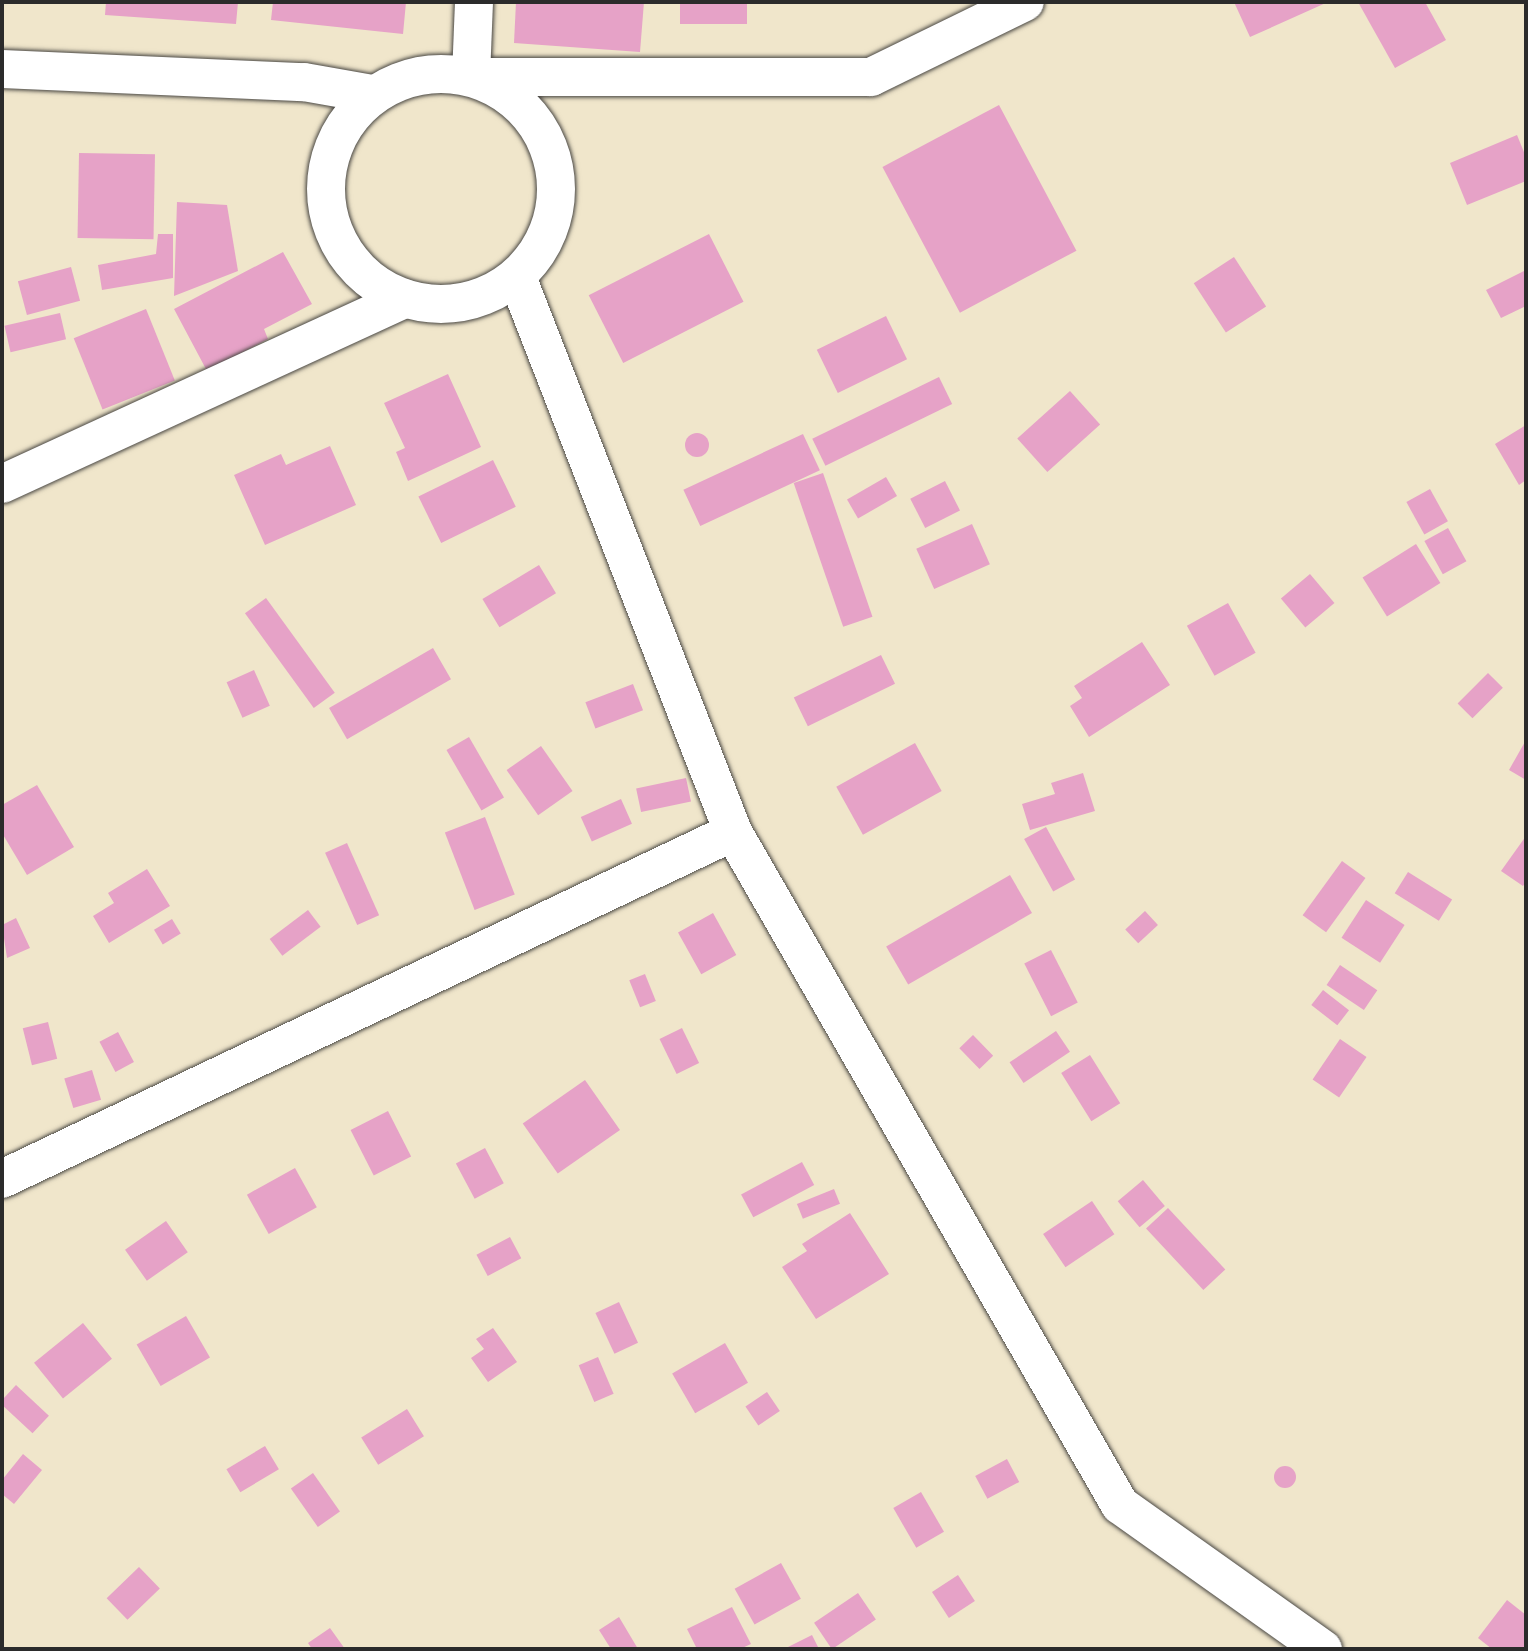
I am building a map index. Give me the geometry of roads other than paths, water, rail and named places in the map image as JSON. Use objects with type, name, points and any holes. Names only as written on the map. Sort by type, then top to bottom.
[{"type":"street","points":[[471,77],[474,2]]},
{"type":"street","points":[[471,77],[504,91],[531,115],[549,146],[557,181],[554,217],[540,250],[517,277],[483,297],[457,302],[405,299],[373,282],[347,257],[330,225],[326,200],[330,152],[346,120],[372,94],[420,75],[871,77],[1025,2]]},
{"type":"street","points":[[2,69],[304,82],[372,94]]},
{"type":"street","points":[[517,277],[733,832],[1120,1505],[1323,1649]]},
{"type":"street","points":[[2,484],[405,299]]},
{"type":"street","points":[[2,1179],[733,832]]}]
